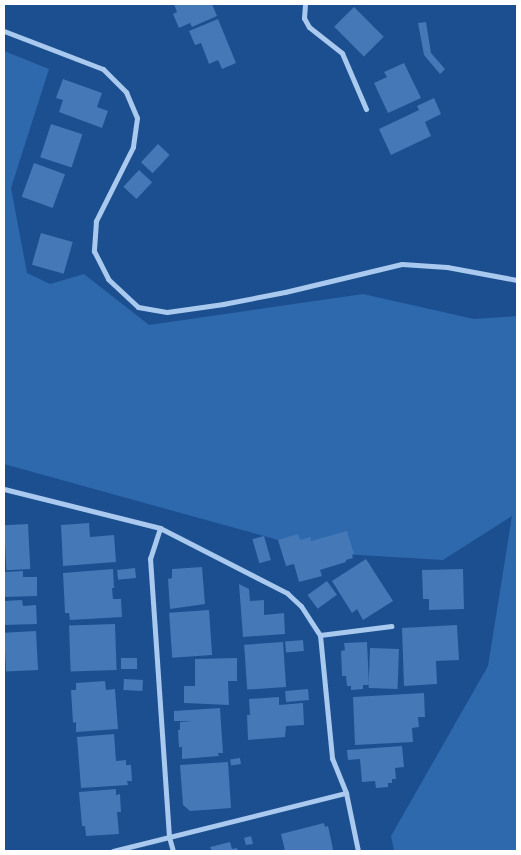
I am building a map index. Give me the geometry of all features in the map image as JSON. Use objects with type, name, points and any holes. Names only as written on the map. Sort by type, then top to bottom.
[{"type":"street","points":[[305,4],[304,18],[309,27],[342,53],[366,109]]},
{"type":"street","points":[[4,32],[103,69],[126,92],[138,118],[133,147],[96,221],[94,251],[108,279],[138,307],[167,312],[223,304],[285,292],[402,264],[447,267],[517,280]]},
{"type":"street","points":[[4,489],[160,528],[287,593],[301,606],[320,635],[332,758],[346,793],[358,851]]},
{"type":"street","points":[[160,528],[150,558],[169,837],[172,851]]},
{"type":"street","points":[[320,635],[391,626]]},
{"type":"street","points":[[112,851],[346,793]]},
{"type":"shaded area","points":[[4,51],[49,69],[11,188],[27,273],[50,284],[84,274],[149,325],[363,294],[474,319],[517,316],[517,851],[394,851],[391,836],[488,666],[512,516],[443,560],[325,553],[4,464]]},
{"type":"building","points":[[174,4],[212,4],[217,16],[192,27],[190,23],[179,28],[173,14],[177,12]]},
{"type":"building","points":[[354,7],[384,37],[364,56],[334,27]]},
{"type":"building","points":[[218,19],[236,63],[222,69],[218,60],[209,64],[201,43],[195,45],[189,31]]},
{"type":"building","points":[[426,22],[431,53],[445,69],[440,74],[424,55],[418,23]]},
{"type":"building","points":[[404,63],[421,98],[388,113],[374,83],[387,77],[384,72]]},
{"type":"building","points":[[63,79],[102,93],[97,107],[108,111],[102,128],[59,112],[63,100],[56,98]]},
{"type":"building","points":[[434,98],[441,114],[425,122],[431,136],[391,155],[379,129],[419,110],[417,106]]},
{"type":"building","points":[[51,124],[82,134],[72,167],[40,157]]},
{"type":"building","points":[[158,144],[170,155],[153,173],[141,162]]},
{"type":"building","points":[[34,163],[65,174],[53,208],[22,197]]},
{"type":"building","points":[[139,170],[152,182],[136,199],[123,187]]},
{"type":"building","points":[[41,233],[73,242],[64,274],[32,265]]},
{"type":"building","points":[[89,523],[90,537],[114,535],[116,562],[63,566],[61,525]]},
{"type":"building","points":[[28,524],[30,569],[6,570],[4,525]]},
{"type":"building","points":[[347,531],[354,554],[352,555],[353,558],[320,570],[322,576],[299,582],[294,564],[286,566],[278,540],[298,534],[300,540],[311,537],[311,541]]},
{"type":"building","points":[[264,536],[271,560],[259,563],[252,539]]},
{"type":"building","points":[[366,559],[393,601],[363,620],[357,609],[352,613],[332,581]]},
{"type":"building","points":[[202,567],[205,604],[170,609],[168,579],[172,578],[172,569]]},
{"type":"building","points":[[135,568],[136,578],[118,580],[117,570]]},
{"type":"building","points":[[113,569],[113,599],[121,599],[122,617],[70,620],[69,613],[65,613],[63,573]]},
{"type":"building","points":[[463,569],[464,609],[429,610],[429,599],[423,599],[422,570]]},
{"type":"building","points":[[23,571],[23,577],[37,577],[37,596],[4,597],[4,572]]},
{"type":"building","points":[[327,581],[337,595],[318,609],[308,595]]},
{"type":"building","points":[[239,584],[249,589],[250,601],[264,600],[264,615],[284,613],[285,634],[243,637]]},
{"type":"building","points":[[22,600],[23,606],[36,605],[37,624],[4,625],[4,601]]},
{"type":"building","points":[[209,610],[212,655],[172,658],[169,613]]},
{"type":"building","points":[[115,624],[117,670],[71,672],[69,626]]},
{"type":"building","points":[[457,625],[459,660],[436,661],[437,684],[404,686],[402,628]]},
{"type":"building","points":[[36,631],[38,670],[6,672],[4,633]]},
{"type":"building","points":[[303,640],[304,651],[286,653],[285,642]]},
{"type":"building","points":[[283,642],[286,687],[247,690],[244,645]]},
{"type":"building","points":[[367,642],[369,685],[363,685],[363,689],[351,690],[351,686],[347,686],[346,676],[342,676],[341,651],[345,650],[344,643]]},
{"type":"building","points":[[370,648],[399,649],[398,689],[369,688]]},
{"type":"building","points":[[121,658],[137,658],[137,669],[121,669]]},
{"type":"building","points":[[237,658],[237,681],[228,681],[229,705],[184,703],[184,686],[195,686],[195,659]]},
{"type":"building","points":[[124,679],[143,680],[142,691],[123,690]]},
{"type":"building","points":[[105,681],[106,690],[115,689],[118,729],[76,732],[76,722],[73,723],[71,690],[76,690],[76,683]]},
{"type":"building","points":[[308,689],[309,700],[286,702],[285,691]]},
{"type":"building","points":[[424,693],[425,717],[418,717],[419,727],[412,728],[413,742],[355,745],[353,697]]},
{"type":"building","points":[[279,697],[279,705],[303,703],[304,725],[286,726],[285,737],[248,740],[247,715],[250,715],[249,699]]},
{"type":"building","points":[[220,708],[223,753],[218,753],[219,756],[182,759],[182,747],[179,747],[178,730],[180,730],[180,722],[192,721],[174,721],[174,711]]},
{"type":"building","points":[[114,734],[116,761],[126,760],[126,765],[131,765],[132,781],[127,781],[128,785],[81,788],[77,737]]},
{"type":"building","points":[[402,746],[404,767],[395,768],[396,779],[392,779],[392,783],[388,783],[388,787],[376,788],[375,781],[362,782],[360,759],[348,760],[347,750]]},
{"type":"building","points":[[240,758],[241,764],[231,765],[230,760]]},
{"type":"building","points":[[228,762],[231,808],[190,811],[183,805],[180,765]]},
{"type":"building","points":[[116,789],[116,795],[120,794],[121,812],[117,812],[119,834],[86,836],[85,826],[82,826],[79,792]]},
{"type":"building","points":[[324,823],[325,827],[328,826],[333,849],[331,851],[285,851],[281,834]]},
{"type":"building","points":[[251,836],[253,844],[246,845],[244,838]]},
{"type":"building","points":[[230,842],[232,849],[237,848],[238,851],[212,851],[210,847]]}]
